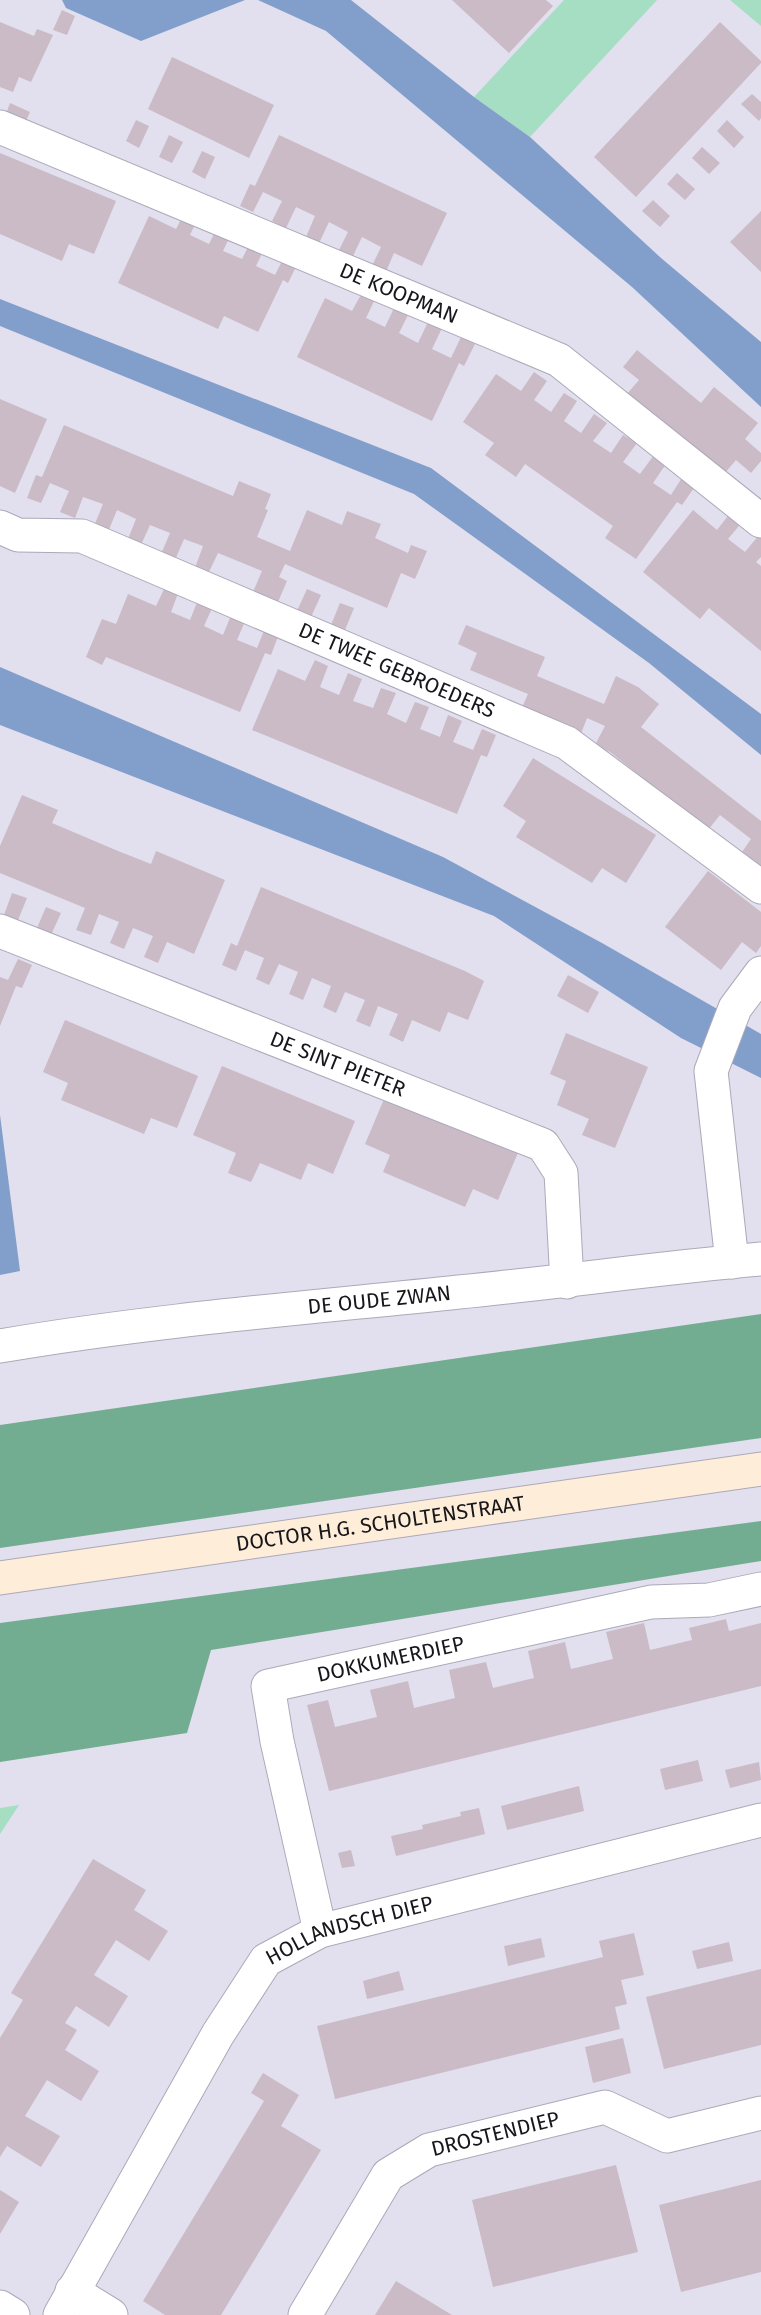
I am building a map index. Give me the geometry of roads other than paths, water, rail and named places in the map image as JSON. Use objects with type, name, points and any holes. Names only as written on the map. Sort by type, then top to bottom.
[{"type":"main road","name":"DOCTOR H.G. SCHOLTENSTRAAT","points":[[0,1578],[761,1469]]},
{"type":"street","name":"DE KOOPMAN","points":[[0,127],[559,360],[761,520]]},
{"type":"street","name":"DE TWEE GEBROEDERS","points":[[0,527],[18,534],[82,536],[567,743],[761,887]]},
{"type":"street","name":"DE SINT PIETER","points":[[0,931],[543,1145],[561,1173],[567,1282]]},
{"type":"street","points":[[746,1260],[711,1071],[735,1008],[761,973]]},
{"type":"street","name":"DE OUDE ZWAN","points":[[0,1346],[64,1335],[255,1313],[567,1282],[746,1260]]},
{"type":"street","name":"DOKKUMERDIEP","points":[[320,1931],[277,1742],[268,1686],[651,1602],[709,1600],[761,1589]]},
{"type":"street","name":"HOLLANDSCH DIEP","points":[[66,2303],[218,2034],[266,1960],[320,1931],[761,1820]]},
{"type":"street","name":"DROSTENDIEP","points":[[305,2315],[388,2175],[429,2150],[605,2107],[667,2136],[761,2114]]},
{"type":"street","points":[[66,2303],[111,2315]]},
{"type":"street","points":[[0,2307],[13,2315]]},
{"type":"water","points":[[62,0],[245,0],[141,41],[66,8]]},
{"type":"water","points":[[258,0],[351,0],[474,97],[530,137],[661,258],[761,342],[761,407],[632,287],[326,31]]},
{"type":"water","points":[[0,299],[431,468],[761,714],[761,755],[649,663],[414,494],[0,326]]},
{"type":"water","points":[[0,667],[443,857],[602,943],[761,1034],[761,1078],[681,1038],[494,916],[0,725]]},
{"type":"water","points":[[0,1115],[20,1271],[0,1275]]}]
